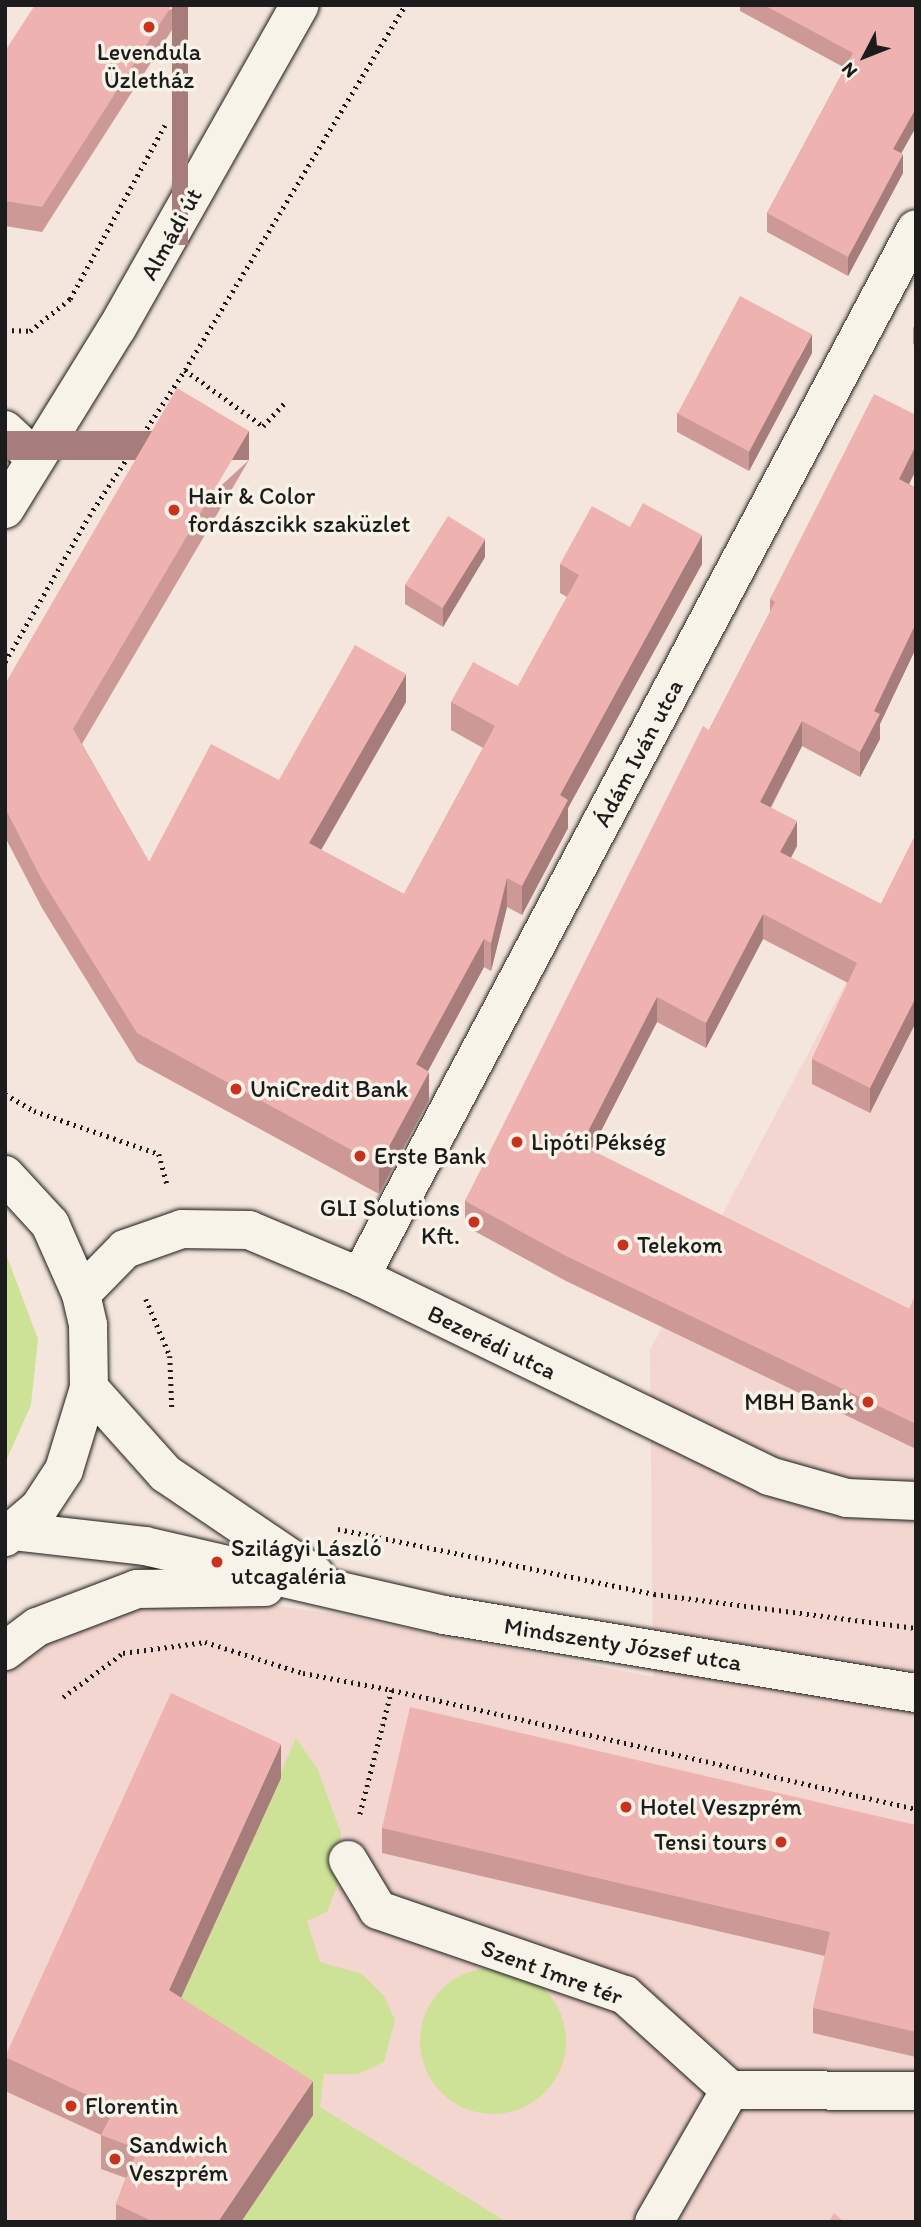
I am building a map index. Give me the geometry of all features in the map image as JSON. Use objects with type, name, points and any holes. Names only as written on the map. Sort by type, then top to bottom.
[{"type":"street","name":"Almádi út","points":[[5,509],[124,317],[300,5]]},
{"type":"street","name":"Ádám Iván utca","points":[[360,1277],[916,229]]},
{"type":"street","points":[[5,430],[36,459]]},
{"type":"street","points":[[5,1175],[50,1224],[81,1294],[88,1325],[89,1388],[64,1470],[39,1508],[9,1534]]},
{"type":"street","name":"Bezerédi utca","points":[[81,1294],[125,1250],[182,1229],[249,1230],[360,1277],[769,1476],[847,1498],[916,1501]]},
{"type":"street","name":"Mindszenty József utca","points":[[89,1388],[166,1474],[331,1586]]},
{"type":"street","name":"Mindszenty József utca","points":[[9,1534],[145,1546],[331,1586],[444,1615],[916,1693]]},
{"type":"street","points":[[5,1651],[37,1627],[137,1589],[331,1586]]},
{"type":"street","name":"Szent Imre tér","points":[[348,1860],[378,1910],[625,1995],[730,2090]]},
{"type":"street","points":[[654,2222],[730,2090],[916,2091]]},
{"type":"path","points":[[5,662],[89,516],[185,370],[405,5]]},
{"type":"path","points":[[5,330],[30,331],[70,299],[165,125]]},
{"type":"path","points":[[185,370],[263,426],[285,402]]},
{"type":"path","points":[[5,1094],[34,1111],[159,1154],[182,1229]]},
{"type":"path","points":[[125,1250],[170,1356],[173,1422]]},
{"type":"path","points":[[333,1528],[654,1594],[916,1628]]},
{"type":"path","points":[[63,1697],[123,1653],[205,1642],[303,1673],[392,1690],[916,1809]]},
{"type":"path","points":[[348,1860],[392,1690]]},
{"type":"path","points":[[499,2222],[539,2222]]},
{"type":"shaded area","points":[[916,851],[916,2222],[5,2222],[5,1664],[135,1599],[196,1594],[334,1614],[653,1677],[650,1350]]},
{"type":"green space","points":[[5,1251],[38,1339],[31,1405],[5,1463]]},
{"type":"green space","points":[[296,1738],[318,1770],[341,1833],[339,1881],[327,1912],[307,1921],[320,1962],[362,1974],[384,1996],[395,2020],[384,2062],[358,2074],[324,2074],[320,2107],[507,2222],[241,2222],[313,2115],[161,2042]]},
{"type":"green space","points":[[493,1968],[521,1973],[545,1989],[561,2013],[566,2041],[561,2069],[545,2093],[521,2109],[493,2114],[465,2109],[441,2093],[425,2069],[420,2041],[425,2013],[441,1989],[465,1973]]},
{"type":"building","points":[[35,5],[172,5],[42,207],[5,201],[5,51]]},
{"type":"building","points":[[764,5],[916,5],[916,108],[893,149],[903,154],[848,257],[767,213],[853,53]]},
{"type":"building","points":[[740,296],[812,334],[749,451],[678,413]]},
{"type":"building","points":[[177,388],[249,431],[73,729],[149,862],[211,744],[279,780],[355,645],[406,674],[309,843],[404,894],[495,726],[451,702],[473,662],[518,686],[579,575],[560,564],[592,506],[630,527],[643,503],[702,535],[560,795],[568,800],[522,886],[507,878],[491,943],[484,939],[416,1064],[429,1072],[379,1165],[137,1033],[42,880],[5,808],[5,684]]},
{"type":"building","points":[[874,394],[916,415],[916,445],[899,479],[916,488],[916,623],[874,711],[880,714],[860,752],[802,721],[760,802],[797,821],[780,852],[881,904],[916,834],[916,997],[870,1088],[812,1059],[857,963],[763,914],[706,1023],[657,997],[581,1145],[909,1309],[916,1295],[916,1424],[566,1256],[465,1201],[703,726],[709,730],[775,602],[770,599]]},
{"type":"building","points":[[448,516],[485,539],[442,608],[405,585]]},
{"type":"building","points":[[171,1693],[281,1744],[169,1990],[313,2081],[218,2222],[154,2222],[116,2204],[138,2149],[101,2135],[115,2108],[5,2057]]},
{"type":"building","points":[[410,1707],[916,1825],[916,2032],[813,2008],[830,1932],[382,1828]]},
{"type":"building","points":[[834,2213],[844,2222],[829,2222]]},
{"type":"place","name":"Levendula Üzletház","points":[[149,27]]},
{"type":"place","name":"Hair & Color fordászcikk szaküzlet","points":[[174,510]]},
{"type":"place","name":"UniCredit Bank","points":[[236,1089]]},
{"type":"place","name":"Lipóti Pékség","points":[[517,1142]]},
{"type":"place","name":"Erste Bank","points":[[360,1156]]},
{"type":"place","name":"GLI Solutions Kft.","points":[[474,1222]]},
{"type":"place","name":"Telekom","points":[[623,1245]]},
{"type":"place","name":"MBH Bank","points":[[868,1402]]},
{"type":"place","name":"Szilágyi László utcagaléria","points":[[217,1562]]},
{"type":"place","name":"Hotel Veszprém","points":[[626,1807]]},
{"type":"place","name":"Tensi tours","points":[[781,1842]]},
{"type":"place","name":"Florentin","points":[[71,2106]]},
{"type":"place","name":"Sandwich Veszprém","points":[[115,2159]]}]
